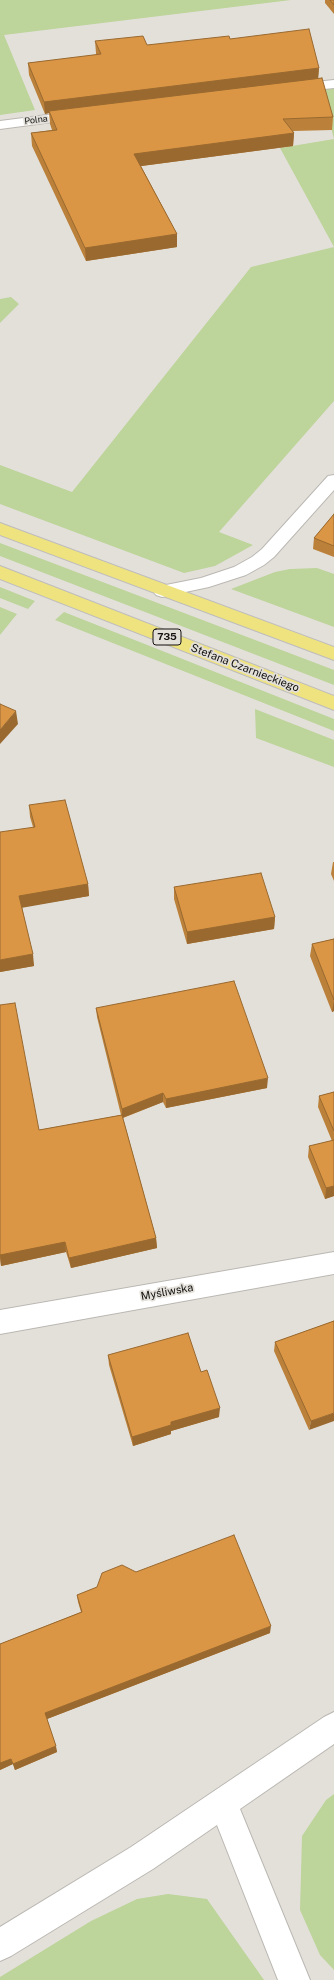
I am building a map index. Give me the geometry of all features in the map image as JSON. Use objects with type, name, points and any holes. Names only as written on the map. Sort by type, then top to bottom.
[{"type":"main road","points":[[0,529],[334,654]]},
{"type":"main road","name":"Stefana Czarnieckiego","points":[[0,572],[334,703]]},
{"type":"street","points":[[280,89],[334,84]]},
{"type":"street","name":"Polna","points":[[0,125],[90,113]]},
{"type":"street","points":[[162,590],[203,583],[240,571],[258,561],[268,553],[334,480]]},
{"type":"street","name":"Myśliwska","points":[[0,1322],[334,1263]]},
{"type":"street","points":[[0,1945],[142,1858],[334,1727]]},
{"type":"street","points":[[223,1803],[294,1980]]},
{"type":"green space","points":[[0,0],[291,0],[4,35],[35,110],[0,115]]},
{"type":"green space","points":[[334,88],[334,139],[326,109],[276,96]]},
{"type":"green space","points":[[334,139],[334,247],[280,148]]},
{"type":"green space","points":[[334,247],[334,401],[219,532],[253,545],[215,566],[184,573],[0,504],[0,465],[72,492],[251,267]]},
{"type":"green space","points":[[11,297],[19,304],[0,323],[0,299]]},
{"type":"green space","points":[[0,543],[334,670],[334,685],[0,556]]},
{"type":"green space","points":[[317,568],[334,574],[334,627],[231,589],[275,572],[290,569]]},
{"type":"green space","points":[[0,587],[35,601],[28,609],[0,598]]},
{"type":"green space","points":[[0,607],[17,614],[0,635]]},
{"type":"green space","points":[[64,612],[334,719],[334,731],[55,620]]},
{"type":"green space","points":[[255,709],[334,740],[334,767],[256,738]]},
{"type":"green space","points":[[334,1794],[334,1970],[320,1955],[300,1910],[302,1836],[326,1800]]},
{"type":"green space","points":[[168,1894],[207,1899],[264,1980],[0,1980],[0,1977],[91,1921],[137,1899]]},
{"type":"building","points":[[309,29],[319,68],[44,102],[28,63],[101,54],[95,41],[143,36],[147,45],[229,36],[230,39]]},
{"type":"building","points":[[322,78],[333,117],[283,119],[294,133],[134,154],[177,234],[85,248],[31,133],[57,130],[49,111]]},
{"type":"building","points":[[334,514],[334,546],[314,538]]},
{"type":"building","points":[[0,704],[16,711],[0,730]]},
{"type":"building","points":[[65,800],[88,884],[19,896],[33,954],[0,960],[0,832],[35,827],[29,805]]},
{"type":"building","points":[[261,873],[275,917],[187,932],[174,887]]},
{"type":"building","points":[[334,939],[334,1000],[312,944]]},
{"type":"building","points":[[234,981],[268,1078],[166,1099],[163,1093],[122,1109],[96,1008]]},
{"type":"building","points":[[15,1003],[39,1130],[122,1115],[156,1238],[69,1258],[65,1242],[0,1255],[0,1005]]},
{"type":"building","points":[[334,1092],[334,1131],[319,1096]]},
{"type":"building","points":[[334,1140],[334,1186],[326,1188],[309,1146]]},
{"type":"building","points":[[334,1321],[334,1413],[311,1421],[275,1342]]},
{"type":"building","points":[[188,1333],[201,1372],[207,1370],[220,1408],[171,1422],[171,1425],[132,1437],[108,1355]]},
{"type":"building","points":[[234,1535],[271,1626],[45,1713],[56,1746],[13,1764],[11,1759],[0,1763],[0,1644],[82,1612],[77,1595],[97,1587],[102,1573],[122,1565],[136,1572]]}]
